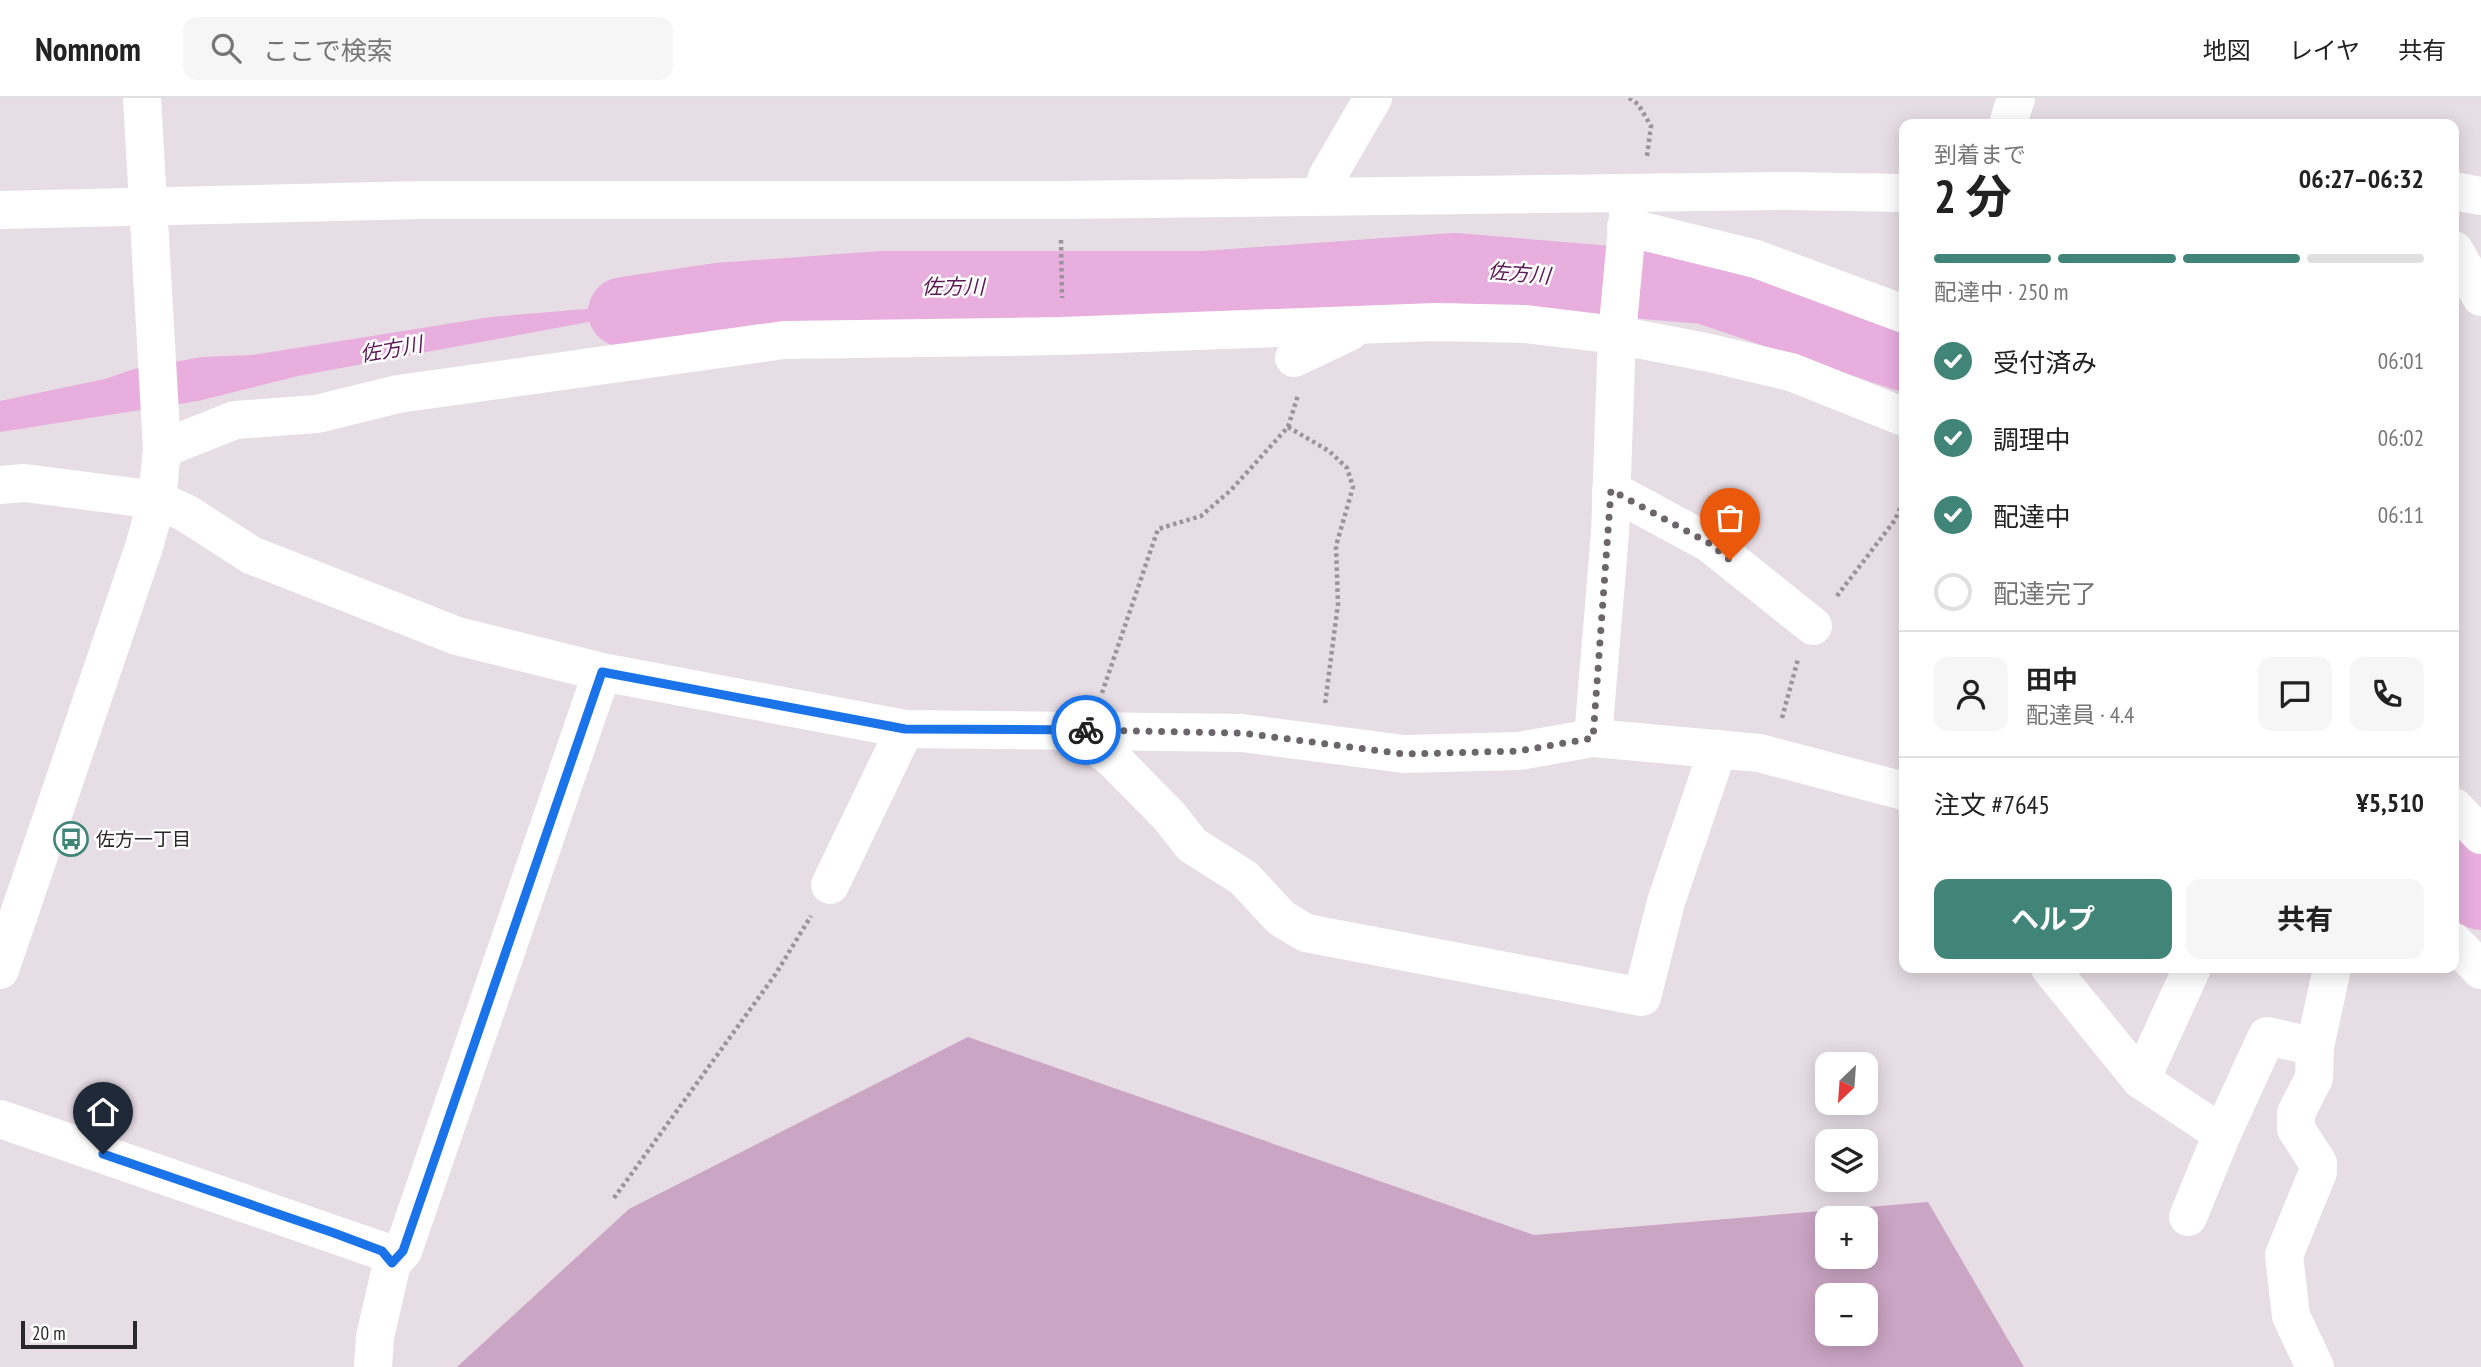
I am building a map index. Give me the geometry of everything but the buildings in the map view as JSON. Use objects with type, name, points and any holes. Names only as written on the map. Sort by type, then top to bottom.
[{"type":"street","points":[[0,971],[140,561],[157,500],[161,442],[142,98]]},
{"type":"street","points":[[1992,98],[1992,119]]},
{"type":"street","points":[[2010,119],[2016,98]]},
{"type":"street","points":[[1321,196],[1361,102]]},
{"type":"street","points":[[2459,192],[2481,196]]},
{"type":"street","points":[[0,210],[421,200],[1061,200],[1321,196],[1631,213],[1899,193]]},
{"type":"street","points":[[1631,213],[1899,312]]},
{"type":"street","points":[[1593,738],[1611,490],[1617,335],[1631,213]]},
{"type":"street","points":[[2459,259],[2481,297]]},
{"type":"street","points":[[161,442],[235,420],[317,414],[398,394],[784,340],[1062,336],[1435,322],[1526,324],[1617,335],[1791,372],[1899,415]]},
{"type":"street","points":[[1303,354],[1364,325]]},
{"type":"street","points":[[0,485],[25,482],[157,500],[186,513],[251,555],[404,618],[457,636],[602,672],[905,729],[1242,733],[1404,754],[1519,751],[1593,738],[1759,753],[1899,790]]},
{"type":"street","points":[[1611,490],[1709,543],[1813,626]]},
{"type":"street","points":[[373,1367],[375,1337],[392,1263],[403,1251],[602,672]]},
{"type":"street","points":[[830,886],[905,729]]},
{"type":"street","points":[[1083,730],[1170,817],[1192,845],[1244,878],[1281,918],[1306,933],[1642,997],[1666,902],[1718,749]]},
{"type":"street","points":[[2459,812],[2481,835]]},
{"type":"street","points":[[2459,947],[2481,970]]},
{"type":"street","points":[[2054,973],[2141,1080],[2222,1134]]},
{"type":"street","points":[[2141,1080],[2190,973]]},
{"type":"street","points":[[2315,1367],[2291,1316],[2284,1255],[2318,1172],[2318,1163],[2296,1129],[2296,1112],[2314,1078],[2315,1047],[2331,973]]},
{"type":"street","points":[[2188,1217],[2267,1036],[2315,1047]]},
{"type":"street","points":[[0,1119],[334,1233],[382,1251],[392,1263]]},
{"type":"path","points":[[1629,98],[1637,104],[1651,126],[1631,213]]},
{"type":"path","points":[[1061,200],[1062,336]]},
{"type":"path","points":[[1083,730],[1158,529],[1201,516],[1231,491],[1288,426],[1303,354]]},
{"type":"path","points":[[1288,426],[1329,451],[1347,468],[1353,487],[1336,546],[1338,604],[1320,743]]},
{"type":"path","points":[[614,1198],[775,975],[830,886]]},
{"type":"shaded area","points":[[968,1037],[1534,1235],[1815,1211],[1815,1269],[1878,1269],[1878,1206],[1928,1202],[2024,1367],[457,1367],[629,1209]]},
{"type":"water","points":[[717,298],[298,376],[198,401],[0,432],[0,401],[105,379],[134,369],[202,357],[252,355],[491,317]]},
{"type":"waterway","name":"佐方川","points":[[623,312],[717,298],[883,286],[1205,286],[1455,268],[1705,289],[1899,354]]},
{"type":"waterway","name":"佐方川","points":[[2459,872],[2481,895]]},
{"type":"way so far","points":[[1086,730],[1242,733],[1404,754],[1519,751],[1593,738],[1610,533],[1611,490],[1709,543],[1730,560]]},
{"type":"place","name":"佐方一丁目","points":[[71,839]]},
{"type":"route","points":[[103,1154],[382,1251],[392,1263],[403,1251],[504,964],[602,672],[905,729],[1086,730]]}]
